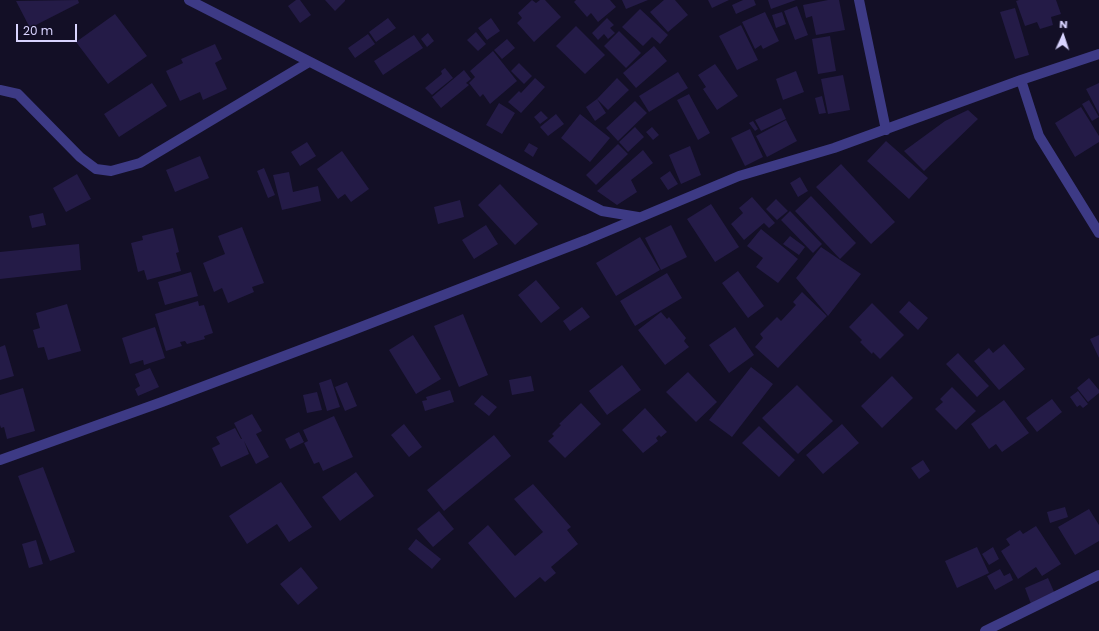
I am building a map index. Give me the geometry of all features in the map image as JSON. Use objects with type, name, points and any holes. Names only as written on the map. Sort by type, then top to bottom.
[{"type":"street","points":[[189,0],[602,211],[638,217]]},
{"type":"street","points":[[859,0],[886,130]]},
{"type":"street","points":[[0,460],[162,402],[341,335],[586,240],[738,176],[834,148],[1021,80],[1099,54]]},
{"type":"street","points":[[0,90],[18,94],[80,157],[96,169],[111,172],[140,163],[309,62]]},
{"type":"street","points":[[1021,80],[1039,136],[1099,233]]},
{"type":"street","points":[[985,631],[1099,575]]},
{"type":"building","points":[[78,0],[79,3],[30,28],[16,1]]},
{"type":"building","points":[[296,0],[300,0],[311,15],[300,23],[288,6]]},
{"type":"building","points":[[325,0],[345,0],[345,1],[335,11]]},
{"type":"building","points":[[532,0],[536,3],[540,0],[545,0],[561,17],[534,42],[517,23],[522,18],[518,13]]},
{"type":"building","points":[[576,0],[610,0],[616,7],[598,22],[591,13],[587,17],[574,2]]},
{"type":"building","points":[[622,0],[648,0],[626,9]]},
{"type":"building","points":[[664,0],[675,0],[688,15],[668,32],[650,12]]},
{"type":"building","points":[[708,0],[729,0],[712,8]]},
{"type":"building","points":[[743,0],[754,0],[756,5],[736,14],[732,5]]},
{"type":"building","points":[[768,0],[796,0],[771,9]]},
{"type":"building","points":[[828,0],[839,0],[845,30],[816,35],[812,16],[806,18],[803,5]]},
{"type":"building","points":[[1056,0],[1061,14],[1051,17],[1053,25],[1040,29],[1037,22],[1025,26],[1016,1]]},
{"type":"building","points":[[797,6],[808,35],[795,40],[784,11]]},
{"type":"building","points":[[1015,8],[1029,55],[1015,59],[1000,12]]},
{"type":"building","points":[[640,9],[668,35],[660,44],[652,37],[643,46],[622,27]]},
{"type":"building","points":[[765,12],[779,41],[763,49],[761,45],[755,49],[742,22]]},
{"type":"building","points":[[782,12],[786,24],[776,28],[772,15]]},
{"type":"building","points":[[115,14],[147,56],[108,84],[76,42]]},
{"type":"building","points":[[388,18],[396,28],[376,42],[369,32]]},
{"type":"building","points":[[491,18],[500,31],[487,40],[478,28]]},
{"type":"building","points":[[607,18],[614,25],[610,28],[615,33],[608,39],[604,34],[598,40],[592,33]]},
{"type":"building","points":[[741,25],[758,60],[737,70],[719,36]]},
{"type":"building","points":[[576,26],[605,55],[585,74],[556,46]]},
{"type":"building","points":[[619,31],[641,53],[626,68],[604,46]]},
{"type":"building","points":[[476,32],[486,44],[478,51],[467,40]]},
{"type":"building","points":[[428,33],[434,41],[427,47],[421,39]]},
{"type":"building","points":[[368,34],[375,44],[355,58],[348,48]]},
{"type":"building","points":[[414,35],[423,48],[383,75],[374,61]]},
{"type":"building","points":[[830,36],[836,71],[818,74],[812,39]]},
{"type":"building","points":[[507,39],[515,48],[502,59],[494,50]]},
{"type":"building","points":[[215,44],[222,59],[215,63],[227,89],[203,100],[200,92],[180,101],[166,71],[183,63],[181,59]]},
{"type":"building","points":[[654,46],[667,61],[636,88],[623,73]]},
{"type":"building","points":[[493,51],[517,81],[490,104],[483,94],[480,97],[469,83],[475,77],[470,71]]},
{"type":"building","points":[[519,63],[532,76],[524,84],[511,71]]},
{"type":"building","points":[[715,64],[738,96],[717,110],[703,89],[706,87],[698,75]]},
{"type":"building","points":[[445,68],[453,78],[432,95],[425,88],[442,74],[441,71]]},
{"type":"building","points":[[464,70],[471,79],[466,83],[469,85],[441,108],[432,97]]},
{"type":"building","points":[[796,71],[804,92],[783,100],[776,79]]},
{"type":"building","points":[[678,72],[688,88],[649,112],[639,96]]},
{"type":"building","points":[[843,75],[850,110],[828,114],[821,79]]},
{"type":"building","points":[[535,78],[545,87],[521,113],[508,102],[519,91],[521,93]]},
{"type":"building","points":[[617,78],[629,90],[608,110],[597,99]]},
{"type":"building","points":[[152,83],[167,106],[119,137],[104,114]]},
{"type":"building","points":[[1099,83],[1099,114],[1086,89]]},
{"type":"building","points":[[689,94],[710,133],[698,140],[677,100]]},
{"type":"building","points":[[822,96],[826,113],[819,114],[815,98]]},
{"type":"building","points":[[597,99],[606,113],[595,121],[586,107]]},
{"type":"building","points":[[1089,100],[1099,117],[1092,121],[1082,104]]},
{"type":"building","points":[[635,101],[647,113],[618,141],[606,128]]},
{"type":"building","points":[[499,103],[515,113],[502,134],[486,125]]},
{"type":"building","points":[[1081,107],[1099,136],[1099,142],[1075,157],[1055,123]]},
{"type":"building","points":[[781,108],[786,119],[761,131],[755,120]]},
{"type":"building","points":[[968,110],[978,119],[924,171],[904,151],[945,121]]},
{"type":"building","points":[[541,111],[548,118],[540,124],[534,117]]},
{"type":"building","points":[[556,114],[564,124],[548,136],[540,127]]},
{"type":"building","points":[[580,114],[610,138],[590,162],[561,138]]},
{"type":"building","points":[[786,120],[797,141],[767,157],[756,136]]},
{"type":"building","points":[[753,121],[758,129],[755,131],[749,123]]},
{"type":"building","points":[[635,127],[644,137],[628,152],[619,142]]},
{"type":"building","points":[[652,127],[659,135],[653,140],[646,132]]},
{"type":"building","points":[[750,129],[763,157],[745,166],[731,138]]},
{"type":"building","points":[[886,141],[928,178],[909,199],[867,161]]},
{"type":"building","points":[[307,142],[316,156],[300,166],[291,152]]},
{"type":"building","points":[[529,143],[538,148],[533,157],[524,151]]},
{"type":"building","points":[[618,144],[628,154],[596,185],[586,175]]},
{"type":"building","points":[[690,146],[701,175],[681,184],[669,155]]},
{"type":"building","points":[[643,150],[653,163],[631,180],[637,192],[617,205],[597,191]]},
{"type":"building","points":[[342,151],[369,189],[351,202],[345,194],[338,199],[317,169]]},
{"type":"building","points":[[200,156],[209,178],[175,192],[166,170]]},
{"type":"building","points":[[841,164],[895,222],[871,244],[816,187]]},
{"type":"building","points":[[264,168],[275,195],[268,198],[257,171]]},
{"type":"building","points":[[670,171],[678,184],[668,190],[660,178]]},
{"type":"building","points":[[289,172],[293,192],[318,186],[321,201],[282,210],[273,175]]},
{"type":"building","points":[[77,174],[91,199],[66,212],[53,188]]},
{"type":"building","points":[[800,177],[808,191],[798,197],[790,183]]},
{"type":"building","points":[[500,184],[538,224],[515,245],[478,205]]},
{"type":"building","points":[[811,196],[856,243],[840,259],[795,211]]},
{"type":"building","points":[[752,197],[775,223],[769,228],[764,223],[744,240],[731,224],[743,213],[739,208]]},
{"type":"building","points":[[776,199],[788,211],[777,220],[766,209]]},
{"type":"building","points":[[460,200],[464,217],[438,224],[434,207]]},
{"type":"building","points":[[711,204],[739,247],[715,262],[687,219]]},
{"type":"building","points":[[790,211],[822,244],[813,253],[781,220]]},
{"type":"building","points":[[43,213],[46,225],[32,228],[29,216]]},
{"type":"building","points":[[486,225],[498,244],[474,259],[462,240]]},
{"type":"building","points":[[671,225],[687,257],[661,270],[645,238]]},
{"type":"building","points":[[242,227],[264,283],[252,287],[254,292],[228,303],[222,288],[214,292],[203,263],[225,254],[218,236]]},
{"type":"building","points":[[173,228],[179,252],[176,253],[181,271],[147,280],[144,270],[138,272],[131,243],[143,240],[142,236]]},
{"type":"building","points":[[761,229],[798,259],[778,283],[756,267],[763,258],[747,246]]},
{"type":"building","points":[[790,236],[805,247],[799,255],[783,244]]},
{"type":"building","points":[[640,237],[660,270],[616,296],[596,263]]},
{"type":"building","points":[[79,244],[81,270],[0,279],[0,252]]},
{"type":"building","points":[[821,247],[861,274],[828,316],[796,278]]},
{"type":"building","points":[[738,271],[764,306],[748,318],[722,283]]},
{"type":"building","points":[[191,272],[198,296],[165,305],[158,282]]},
{"type":"building","points":[[667,273],[682,298],[635,326],[620,301]]},
{"type":"building","points":[[536,280],[560,308],[541,323],[518,295]]},
{"type":"building","points":[[802,292],[827,316],[778,368],[755,347],[763,338],[760,334],[777,317],[781,321],[796,305],[793,302]]},
{"type":"building","points":[[198,301],[199,306],[204,305],[213,333],[204,336],[205,339],[187,344],[185,341],[180,342],[182,346],[166,351],[155,314]]},
{"type":"building","points":[[909,301],[928,318],[918,330],[899,312]]},
{"type":"building","points":[[872,303],[904,335],[880,359],[873,352],[872,354],[860,342],[862,340],[849,327]]},
{"type":"building","points":[[67,304],[81,351],[48,360],[44,347],[38,348],[33,330],[40,328],[36,313]]},
{"type":"building","points":[[582,307],[590,317],[570,331],[563,321]]},
{"type":"building","points":[[661,312],[667,319],[669,317],[686,338],[684,341],[689,347],[665,365],[638,330]]},
{"type":"building","points":[[463,314],[488,375],[459,387],[434,326]]},
{"type":"building","points":[[155,327],[165,358],[144,365],[143,360],[130,364],[122,338]]},
{"type":"building","points":[[735,327],[754,355],[729,373],[709,345]]},
{"type":"building","points":[[413,335],[441,379],[416,394],[389,350]]},
{"type":"building","points":[[1099,335],[1099,358],[1090,339]]},
{"type":"building","points":[[1004,344],[1025,369],[999,390],[974,361],[989,348],[993,353]]},
{"type":"building","points":[[5,345],[14,376],[0,380],[0,347]]},
{"type":"building","points":[[958,353],[989,386],[977,397],[946,364]]},
{"type":"building","points":[[622,365],[641,390],[607,415],[589,391]]},
{"type":"building","points":[[751,367],[773,384],[732,437],[709,420]]},
{"type":"building","points":[[150,368],[159,387],[138,396],[135,389],[140,386],[135,374]]},
{"type":"building","points":[[688,372],[717,402],[696,422],[666,392]]},
{"type":"building","points":[[531,376],[534,391],[512,395],[509,380]]},
{"type":"building","points":[[892,376],[913,398],[882,428],[861,406]]},
{"type":"building","points":[[1089,378],[1099,390],[1099,393],[1088,402],[1077,388]]},
{"type":"building","points":[[331,379],[340,407],[327,411],[319,383]]},
{"type":"building","points":[[347,382],[357,406],[345,411],[335,387]]},
{"type":"building","points":[[797,385],[833,421],[798,454],[762,418]]},
{"type":"building","points":[[952,387],[976,411],[956,430],[935,409],[943,402],[940,399]]},
{"type":"building","points":[[23,388],[35,431],[7,439],[4,427],[1,428],[0,425],[0,395]]},
{"type":"building","points":[[450,390],[454,402],[425,411],[422,401],[427,400],[426,397]]},
{"type":"building","points":[[1078,391],[1088,404],[1083,408],[1080,405],[1077,407],[1070,397]]},
{"type":"building","points":[[317,392],[322,410],[307,413],[303,395]]},
{"type":"building","points":[[482,395],[497,407],[489,416],[474,404]]},
{"type":"building","points":[[1052,399],[1062,412],[1037,432],[1026,418]]},
{"type":"building","points":[[1004,400],[1029,433],[1002,452],[996,444],[989,449],[971,424]]},
{"type":"building","points":[[581,403],[601,424],[565,458],[548,441],[554,436],[552,434],[561,425],[559,424]]},
{"type":"building","points":[[645,408],[667,432],[661,437],[659,435],[656,438],[658,441],[643,453],[622,430]]},
{"type":"building","points":[[252,414],[262,431],[256,434],[269,457],[256,464],[244,441],[249,454],[221,467],[212,448],[220,444],[216,437],[235,428],[242,439],[234,423]]},
{"type":"building","points":[[334,416],[353,457],[323,471],[319,462],[314,464],[304,443],[308,441],[303,430]]},
{"type":"building","points":[[404,424],[422,447],[409,457],[391,435]]},
{"type":"building","points":[[842,424],[859,443],[823,474],[806,455]]},
{"type":"building","points":[[759,426],[795,460],[779,477],[742,443]]},
{"type":"building","points":[[299,432],[304,442],[290,449],[285,439]]},
{"type":"building","points":[[494,435],[511,456],[444,511],[427,490]]},
{"type":"building","points":[[923,460],[930,471],[919,479],[911,468]]},
{"type":"building","points":[[43,467],[75,552],[50,561],[18,476]]},
{"type":"building","points":[[356,472],[374,496],[340,521],[322,497]]},
{"type":"building","points":[[281,482],[312,527],[289,542],[277,524],[247,544],[229,516]]},
{"type":"building","points":[[533,484],[571,527],[567,530],[578,544],[551,567],[556,573],[545,582],[540,577],[515,598],[468,543],[488,525],[515,556],[543,532],[514,499]]},
{"type":"building","points":[[1065,507],[1068,517],[1050,523],[1047,512]]},
{"type":"building","points":[[1089,509],[1099,525],[1099,541],[1075,555],[1058,527]]},
{"type":"building","points":[[439,511],[454,529],[433,547],[417,529]]},
{"type":"building","points":[[1036,526],[1061,564],[1042,576],[1036,567],[1018,579],[1001,551],[1010,545],[1006,539],[1020,530],[1023,534]]},
{"type":"building","points":[[416,539],[441,559],[432,569],[408,549]]},
{"type":"building","points":[[36,540],[43,564],[29,568],[22,544]]},
{"type":"building","points":[[977,547],[989,573],[957,588],[945,561]]},
{"type":"building","points":[[993,547],[999,559],[989,565],[982,554]]},
{"type":"building","points":[[301,567],[318,588],[298,605],[280,584]]},
{"type":"building","points":[[1000,569],[1004,576],[1010,573],[1013,580],[995,590],[987,576]]},
{"type":"building","points":[[1048,578],[1055,594],[1031,604],[1025,588]]}]
